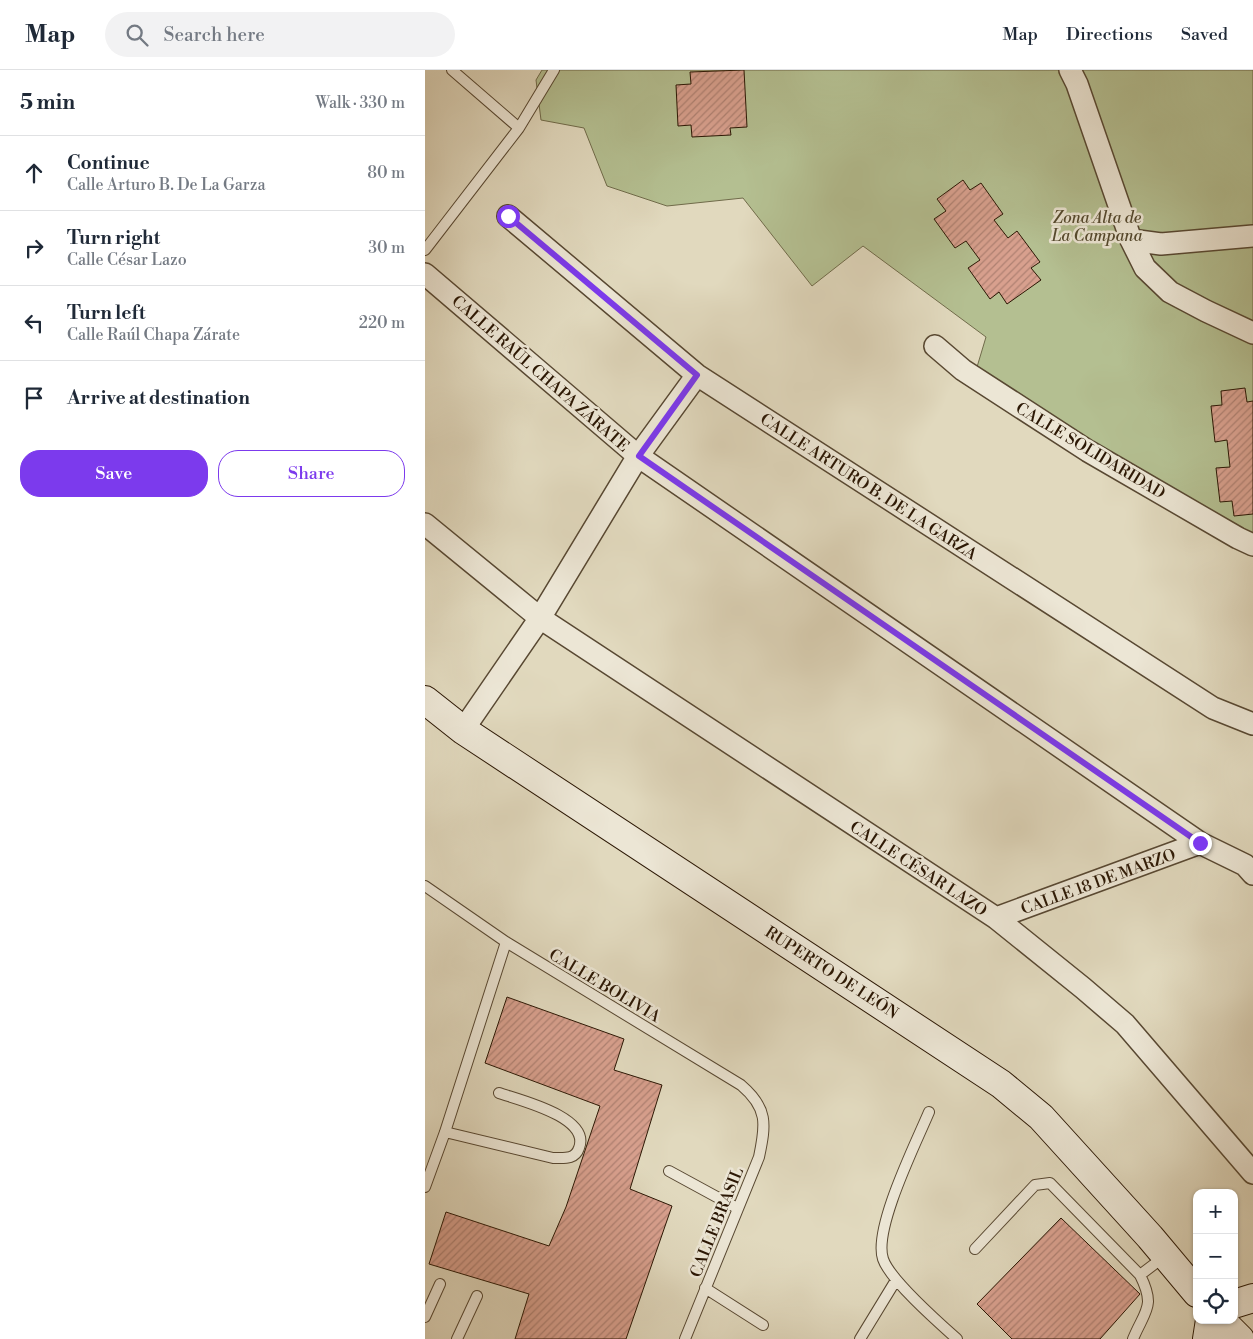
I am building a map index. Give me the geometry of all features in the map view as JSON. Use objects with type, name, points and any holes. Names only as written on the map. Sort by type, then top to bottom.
[{"type":"street","points":[[1070,70],[1077,84],[1131,240],[1145,268],[1170,292],[1253,333]]},
{"type":"street","name":"CALLE ARTURO B. DE LA GARZA","points":[[508,216],[697,375],[1213,708],[1253,724]]},
{"type":"street","points":[[1131,240],[1161,244],[1253,236]]},
{"type":"street","name":"CALLE RAÚL CHAPA ZÁRATE","points":[[425,274],[639,456],[1200,843],[1250,868]]},
{"type":"street","name":"CALLE SOLIDARIDAD","points":[[935,346],[963,370],[1088,451],[1230,533],[1253,544]]},
{"type":"street","points":[[463,730],[540,618],[639,456],[697,375]]},
{"type":"street","name":"CALLE CÉSAR LAZO","points":[[425,524],[540,618],[996,918],[1125,1024],[1253,1172]]},
{"type":"street","name":"RUPERTO DE LEÓN","points":[[425,700],[463,730],[1001,1084],[1041,1117],[1193,1288]]},
{"type":"street","name":"CALLE 18 DE MARZO","points":[[996,918],[1200,843]]},
{"type":"street","points":[[1238,1303],[1253,1298]]},
{"type":"street","points":[[1207,1339],[1209,1324]]},
{"type":"street","points":[[1225,1324],[1240,1339]]},
{"type":"lane","points":[[452,70],[519,128]]},
{"type":"lane","points":[[425,250],[519,128],[555,70]]},
{"type":"lane","name":"CALLE BOLIVIA","points":[[425,886],[506,942],[741,1085],[754,1096],[762,1114]]},
{"type":"lane","points":[[425,1187],[445,1132],[506,942]]},
{"type":"lane","points":[[445,1132],[553,1158],[568,1158],[576,1155],[581,1139],[578,1131],[568,1120],[547,1109],[499,1092]]},
{"type":"lane","points":[[929,1112],[888,1210],[881,1238],[883,1259],[896,1280],[957,1339]]},
{"type":"lane","name":"CALLE BRASIL","points":[[685,1339],[759,1157],[764,1134],[762,1114]]},
{"type":"lane","points":[[669,1170],[737,1208]]},
{"type":"lane","points":[[975,1248],[1035,1185],[1050,1182],[1141,1275],[1148,1291],[1148,1308],[1133,1339]]},
{"type":"lane","points":[[1141,1275],[1165,1256]]},
{"type":"lane","points":[[860,1339],[896,1280]]},
{"type":"lane","points":[[425,1317],[440,1284]]},
{"type":"lane","points":[[705,1288],[763,1326]]},
{"type":"lane","points":[[457,1339],[477,1296]]},
{"type":"green space","name":"Zona Alta de La Campana","points":[[542,70],[1253,70],[1253,535],[974,377],[986,337],[863,246],[812,286],[743,198],[667,206],[607,186],[584,128],[541,120],[536,80]]},
{"type":"building","points":[[744,70],[747,127],[730,128],[731,135],[692,137],[691,125],[678,126],[676,85],[691,84],[690,72]]},
{"type":"building","points":[[963,180],[970,190],[981,183],[1003,214],[994,220],[1008,238],[1017,231],[1040,262],[1031,268],[1041,280],[1007,304],[999,292],[990,299],[968,268],[980,260],[966,241],[955,248],[934,219],[946,211],[937,199]]},
{"type":"building","points":[[1245,388],[1247,402],[1253,401],[1253,514],[1234,516],[1232,501],[1220,502],[1216,468],[1230,467],[1227,440],[1215,442],[1211,406],[1222,405],[1221,391]]},
{"type":"building","points":[[507,997],[624,1039],[614,1070],[662,1085],[630,1189],[672,1206],[626,1339],[515,1339],[529,1294],[429,1264],[446,1212],[549,1246],[566,1207],[600,1106],[485,1063]]},
{"type":"building","points":[[1061,1218],[1140,1294],[1100,1339],[1012,1339],[977,1304]]},
{"type":"route","points":[[508,216],[697,375],[639,456],[1200,843]]}]
